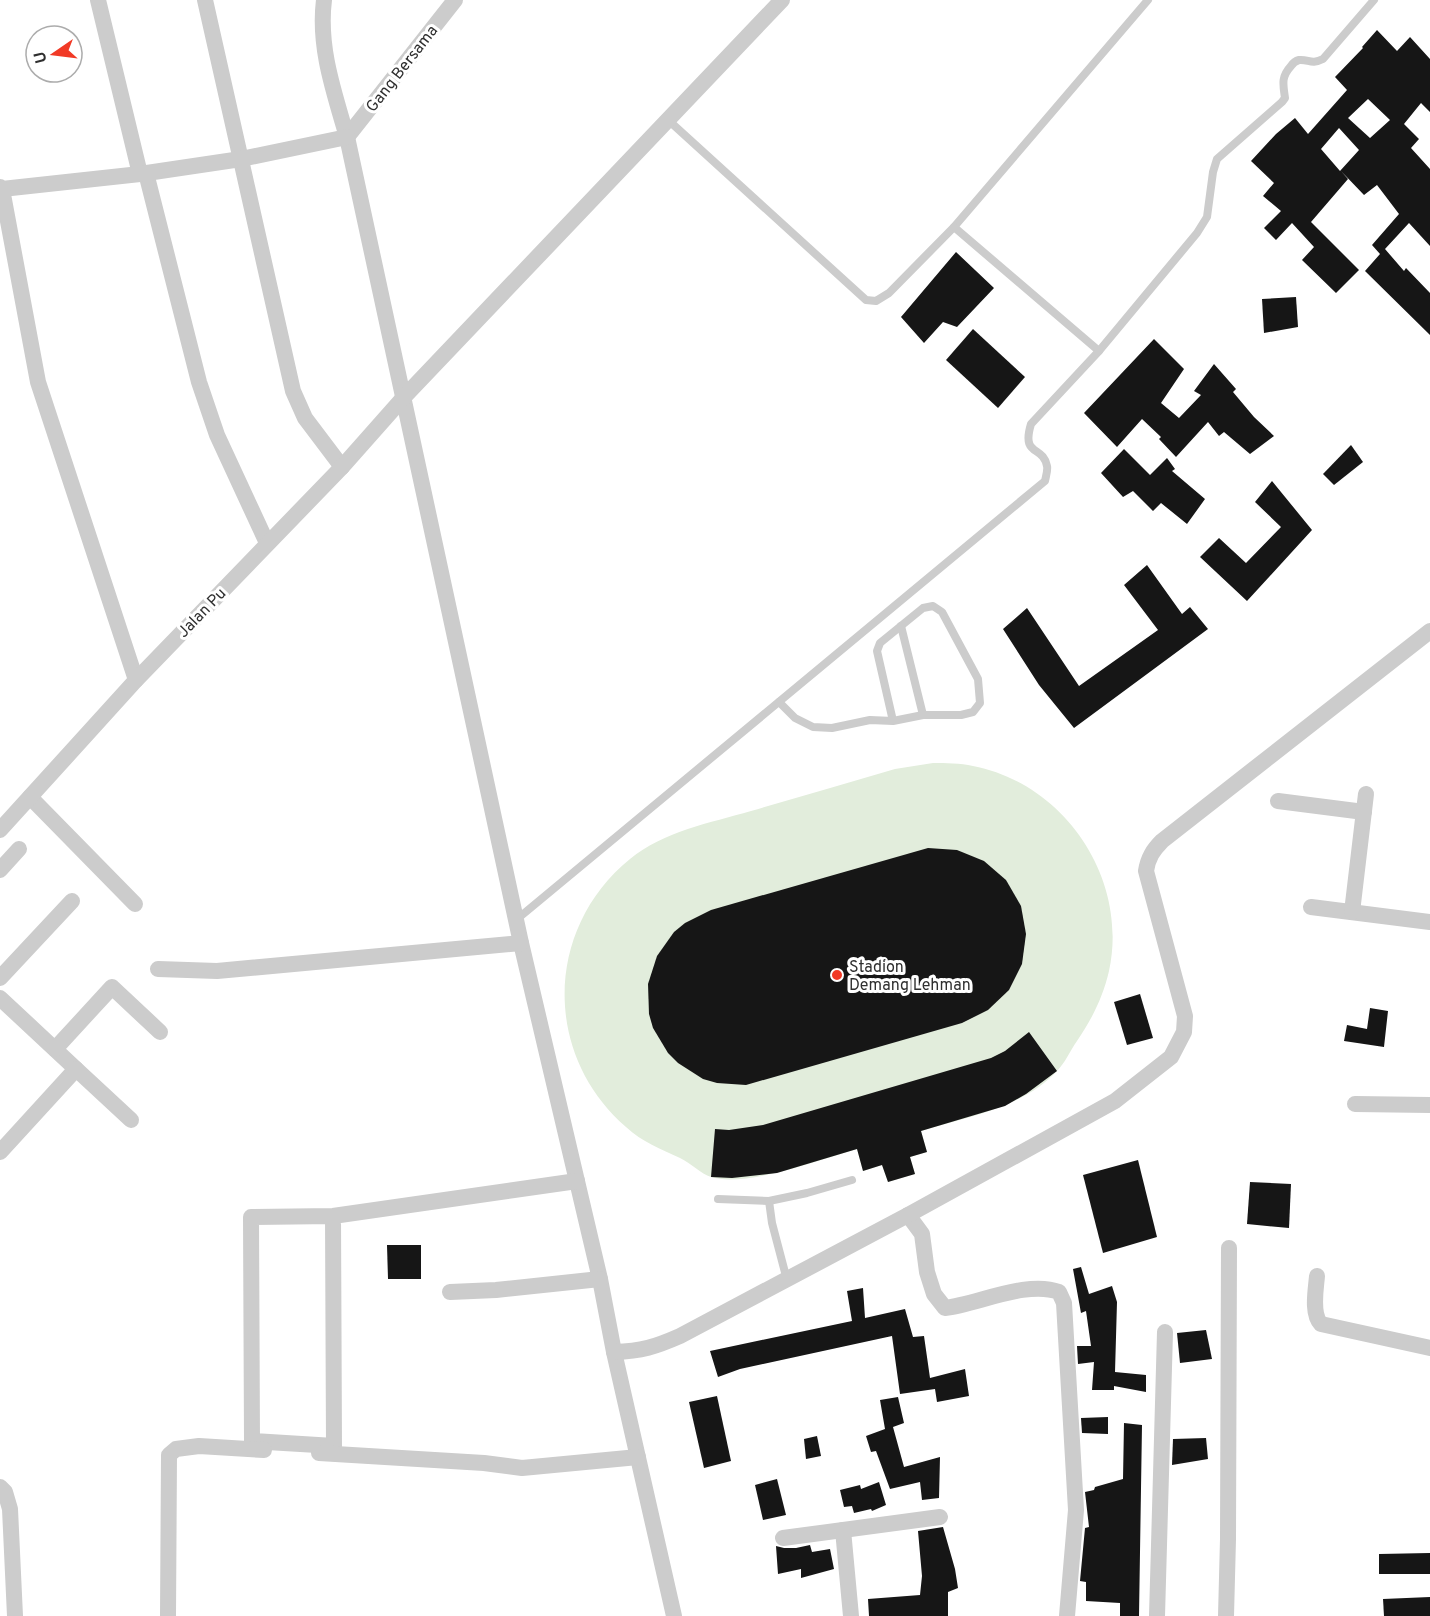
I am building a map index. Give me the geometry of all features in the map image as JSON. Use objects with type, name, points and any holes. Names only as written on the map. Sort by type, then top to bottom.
[{"type":"street","points":[[98,0],[205,401],[217,435],[267,543]]},
{"type":"street","points":[[205,0],[293,391],[305,418],[342,467]]},
{"type":"street","points":[[324,0],[325,60],[347,137],[521,943],[600,1279],[614,1352],[674,1616]]},
{"type":"street","name":"Gang Bersama","points":[[347,137],[455,0]]},
{"type":"street","name":"Jalan Pu","points":[[0,829],[136,680],[342,467],[404,397],[783,0]]},
{"type":"street","points":[[136,680],[38,382],[1,188],[143,174],[241,159],[347,137]]},
{"type":"street","points":[[614,1352],[638,1351],[665,1343],[787,1280],[1115,1101],[1171,1057],[1184,1032],[1185,1016],[1146,871],[1153,850],[1430,631]]},
{"type":"street","points":[[1352,912],[1366,794]]},
{"type":"street","points":[[30,797],[135,904]]},
{"type":"street","points":[[1278,801],[1364,812]]},
{"type":"street","points":[[0,870],[19,849]]},
{"type":"street","points":[[0,978],[72,901]]},
{"type":"street","points":[[1311,907],[1430,922]]},
{"type":"street","points":[[158,969],[217,971],[521,943]]},
{"type":"street","points":[[55,1049],[112,987],[160,1032]]},
{"type":"street","points":[[0,998],[132,1120]]},
{"type":"street","points":[[0,1152],[76,1069]]},
{"type":"street","points":[[1355,1104],[1430,1105]]},
{"type":"street","points":[[333,1216],[334,1446],[252,1442],[251,1217],[333,1216],[577,1181]]},
{"type":"street","points":[[908,1215],[922,1234],[927,1272],[934,1294],[945,1308],[961,1306],[1000,1294],[1047,1287],[1059,1292],[1064,1303],[1076,1510],[1067,1616]]},
{"type":"street","points":[[1226,1616],[1229,1248]]},
{"type":"street","points":[[1317,1276],[1316,1313],[1317,1320],[1321,1324],[1430,1348]]},
{"type":"street","points":[[450,1292],[496,1290],[600,1279]]},
{"type":"street","points":[[1157,1616],[1165,1332]]},
{"type":"street","points":[[168,1616],[168,1464],[169,1455],[176,1449],[199,1446],[484,1463],[522,1468],[638,1457]]},
{"type":"street","points":[[0,1487],[5,1492],[9,1509],[15,1616]]},
{"type":"street","points":[[783,1538],[940,1517]]},
{"type":"street","points":[[843,1530],[851,1616]]},
{"type":"lane","points":[[667,119],[866,300],[876,301],[889,293],[954,227],[1148,0]]},
{"type":"lane","points":[[516,920],[1046,481],[1045,460],[1029,444],[1027,436],[1031,423],[1099,351],[1197,233],[1207,217],[1217,159],[1282,102],[1285,98],[1282,81],[1293,63],[1299,60],[1316,63],[1323,59],[1374,0]]},
{"type":"lane","points":[[954,227],[1099,351]]},
{"type":"lane","points":[[779,702],[795,718],[813,727],[832,728],[870,720],[893,721],[923,715],[961,715],[973,712],[980,703],[978,679],[942,612],[933,606],[923,608],[880,643],[876,651],[893,721]]},
{"type":"lane","points":[[901,626],[923,715]]},
{"type":"lane","points":[[718,1199],[769,1201],[852,1180]]},
{"type":"lane","points":[[769,1201],[771,1223],[787,1280]]},
{"type":"green space","name":"Stadion Demang Lehman","points":[[933,763],[973,766],[1006,776],[1036,793],[1062,815],[1083,841],[1099,870],[1109,903],[1113,937],[1109,971],[1104,990],[1092,1016],[1060,1068],[1043,1084],[1011,1103],[921,1131],[927,1152],[910,1157],[915,1174],[888,1182],[882,1165],[863,1171],[857,1149],[763,1176],[743,1179],[711,1177],[632,1132],[599,1097],[579,1064],[568,1028],[565,992],[569,955],[582,920],[602,887],[643,849],[672,835],[895,769]]},
{"type":"building","points":[[1377,30],[1397,51],[1410,37],[1430,59],[1430,112],[1421,103],[1404,124],[1419,139],[1411,148],[1430,169],[1430,246],[1409,223],[1385,249],[1404,271],[1406,268],[1430,293],[1430,335],[1365,271],[1380,254],[1372,245],[1399,214],[1377,185],[1364,195],[1341,171],[1348,179],[1311,222],[1359,270],[1336,293],[1302,260],[1314,247],[1292,223],[1276,240],[1264,228],[1281,211],[1263,196],[1274,183],[1251,161],[1276,134],[1295,118],[1308,134],[1347,90],[1335,77]],"holes":[[[1368,99],[1390,120],[1370,138],[1348,118]],[[1339,128],[1359,150],[1340,171],[1321,149]]]},
{"type":"building","points":[[956,252],[994,288],[957,327],[943,322],[924,343],[901,317]]},
{"type":"building","points":[[1296,297],[1298,327],[1264,333],[1262,299]]},
{"type":"building","points":[[973,329],[1025,377],[998,408],[946,360]]},
{"type":"building","points":[[1154,339],[1184,369],[1161,403],[1179,418],[1201,395],[1194,391],[1214,364],[1236,389],[1233,392],[1274,436],[1250,454],[1224,432],[1219,436],[1208,422],[1176,457],[1159,439],[1161,437],[1142,419],[1117,447],[1084,413]]},
{"type":"building","points":[[1351,445],[1363,462],[1334,485],[1323,474]]},
{"type":"building","points":[[1124,449],[1150,475],[1167,458],[1175,469],[1172,471],[1205,499],[1187,524],[1161,503],[1153,511],[1133,491],[1123,497],[1101,473]]},
{"type":"building","points":[[1272,481],[1312,530],[1247,601],[1200,557],[1219,538],[1246,563],[1281,527],[1255,502]]},
{"type":"building","points":[[1147,565],[1182,614],[1190,607],[1208,629],[1074,728],[1039,685],[1003,629],[1027,608],[1079,686],[1158,630],[1124,585]]},
{"type":"building","points":[[928,848],[957,850],[984,861],[1006,880],[1021,906],[1026,934],[1022,964],[1009,990],[988,1010],[962,1023],[746,1085],[717,1083],[703,1079],[678,1063],[668,1053],[653,1028],[649,1014],[648,984],[657,956],[674,932],[685,923],[711,910]]},
{"type":"building","points":[[1140,994],[1153,1038],[1127,1045],[1114,1002]]},
{"type":"building","points":[[1370,1008],[1388,1011],[1384,1047],[1344,1041],[1347,1025],[1367,1029]]},
{"type":"building","points":[[1029,1032],[1057,1071],[1005,1106],[921,1131],[927,1152],[910,1157],[915,1174],[888,1182],[882,1165],[863,1171],[857,1149],[777,1173],[732,1178],[711,1177],[715,1129],[729,1130],[763,1125],[991,1058],[1005,1051]]},
{"type":"building","points":[[1138,1160],[1157,1237],[1103,1253],[1083,1175]]},
{"type":"building","points":[[1250,1182],[1291,1184],[1289,1228],[1247,1224]]},
{"type":"building","points":[[387,1245],[421,1245],[421,1279],[388,1279]]},
{"type":"building","points":[[1081,1267],[1089,1294],[1112,1286],[1117,1302],[1115,1372],[1146,1375],[1146,1392],[1114,1386],[1114,1390],[1092,1390],[1094,1362],[1078,1364],[1077,1346],[1091,1346],[1086,1311],[1081,1313],[1073,1269]]},
{"type":"building","points":[[863,1288],[865,1318],[905,1309],[913,1337],[924,1336],[930,1378],[965,1369],[969,1396],[937,1402],[935,1389],[900,1394],[892,1336],[740,1369],[718,1377],[710,1351],[852,1321],[847,1291]]},
{"type":"building","points":[[1206,1330],[1212,1359],[1180,1363],[1177,1333]]},
{"type":"building","points":[[717,1396],[731,1461],[704,1468],[689,1402]]},
{"type":"building","points":[[898,1397],[904,1423],[893,1427],[904,1467],[940,1457],[939,1498],[922,1500],[920,1482],[890,1489],[876,1451],[871,1452],[866,1436],[885,1429],[880,1400]]},
{"type":"building","points":[[1108,1417],[1108,1434],[1082,1433],[1081,1418]]},
{"type":"building","points":[[1124,1423],[1142,1425],[1139,1616],[1120,1616],[1120,1603],[1086,1601],[1086,1582],[1080,1581],[1085,1528],[1089,1527],[1085,1492],[1123,1479]]},
{"type":"building","points":[[817,1436],[821,1456],[806,1459],[804,1439]]},
{"type":"building","points":[[1206,1438],[1208,1459],[1172,1465],[1173,1439]]},
{"type":"building","points":[[777,1479],[786,1515],[763,1520],[755,1485]]},
{"type":"building","points":[[879,1482],[886,1505],[872,1511],[871,1509],[854,1513],[852,1506],[844,1507],[840,1490],[860,1485],[861,1489]]},
{"type":"building","points":[[943,1527],[958,1588],[948,1592],[948,1616],[869,1616],[868,1599],[920,1595],[922,1576],[918,1531]]},
{"type":"building","points":[[810,1545],[812,1552],[830,1549],[834,1569],[801,1578],[801,1569],[778,1574],[776,1546],[796,1548]]},
{"type":"building","points":[[1430,1553],[1430,1574],[1379,1574],[1379,1554]]},
{"type":"building","points":[[1430,1597],[1430,1616],[1384,1616],[1383,1599]]},
{"type":"place","name":"Stadion Demang Lehman","points":[[837,975]]}]
